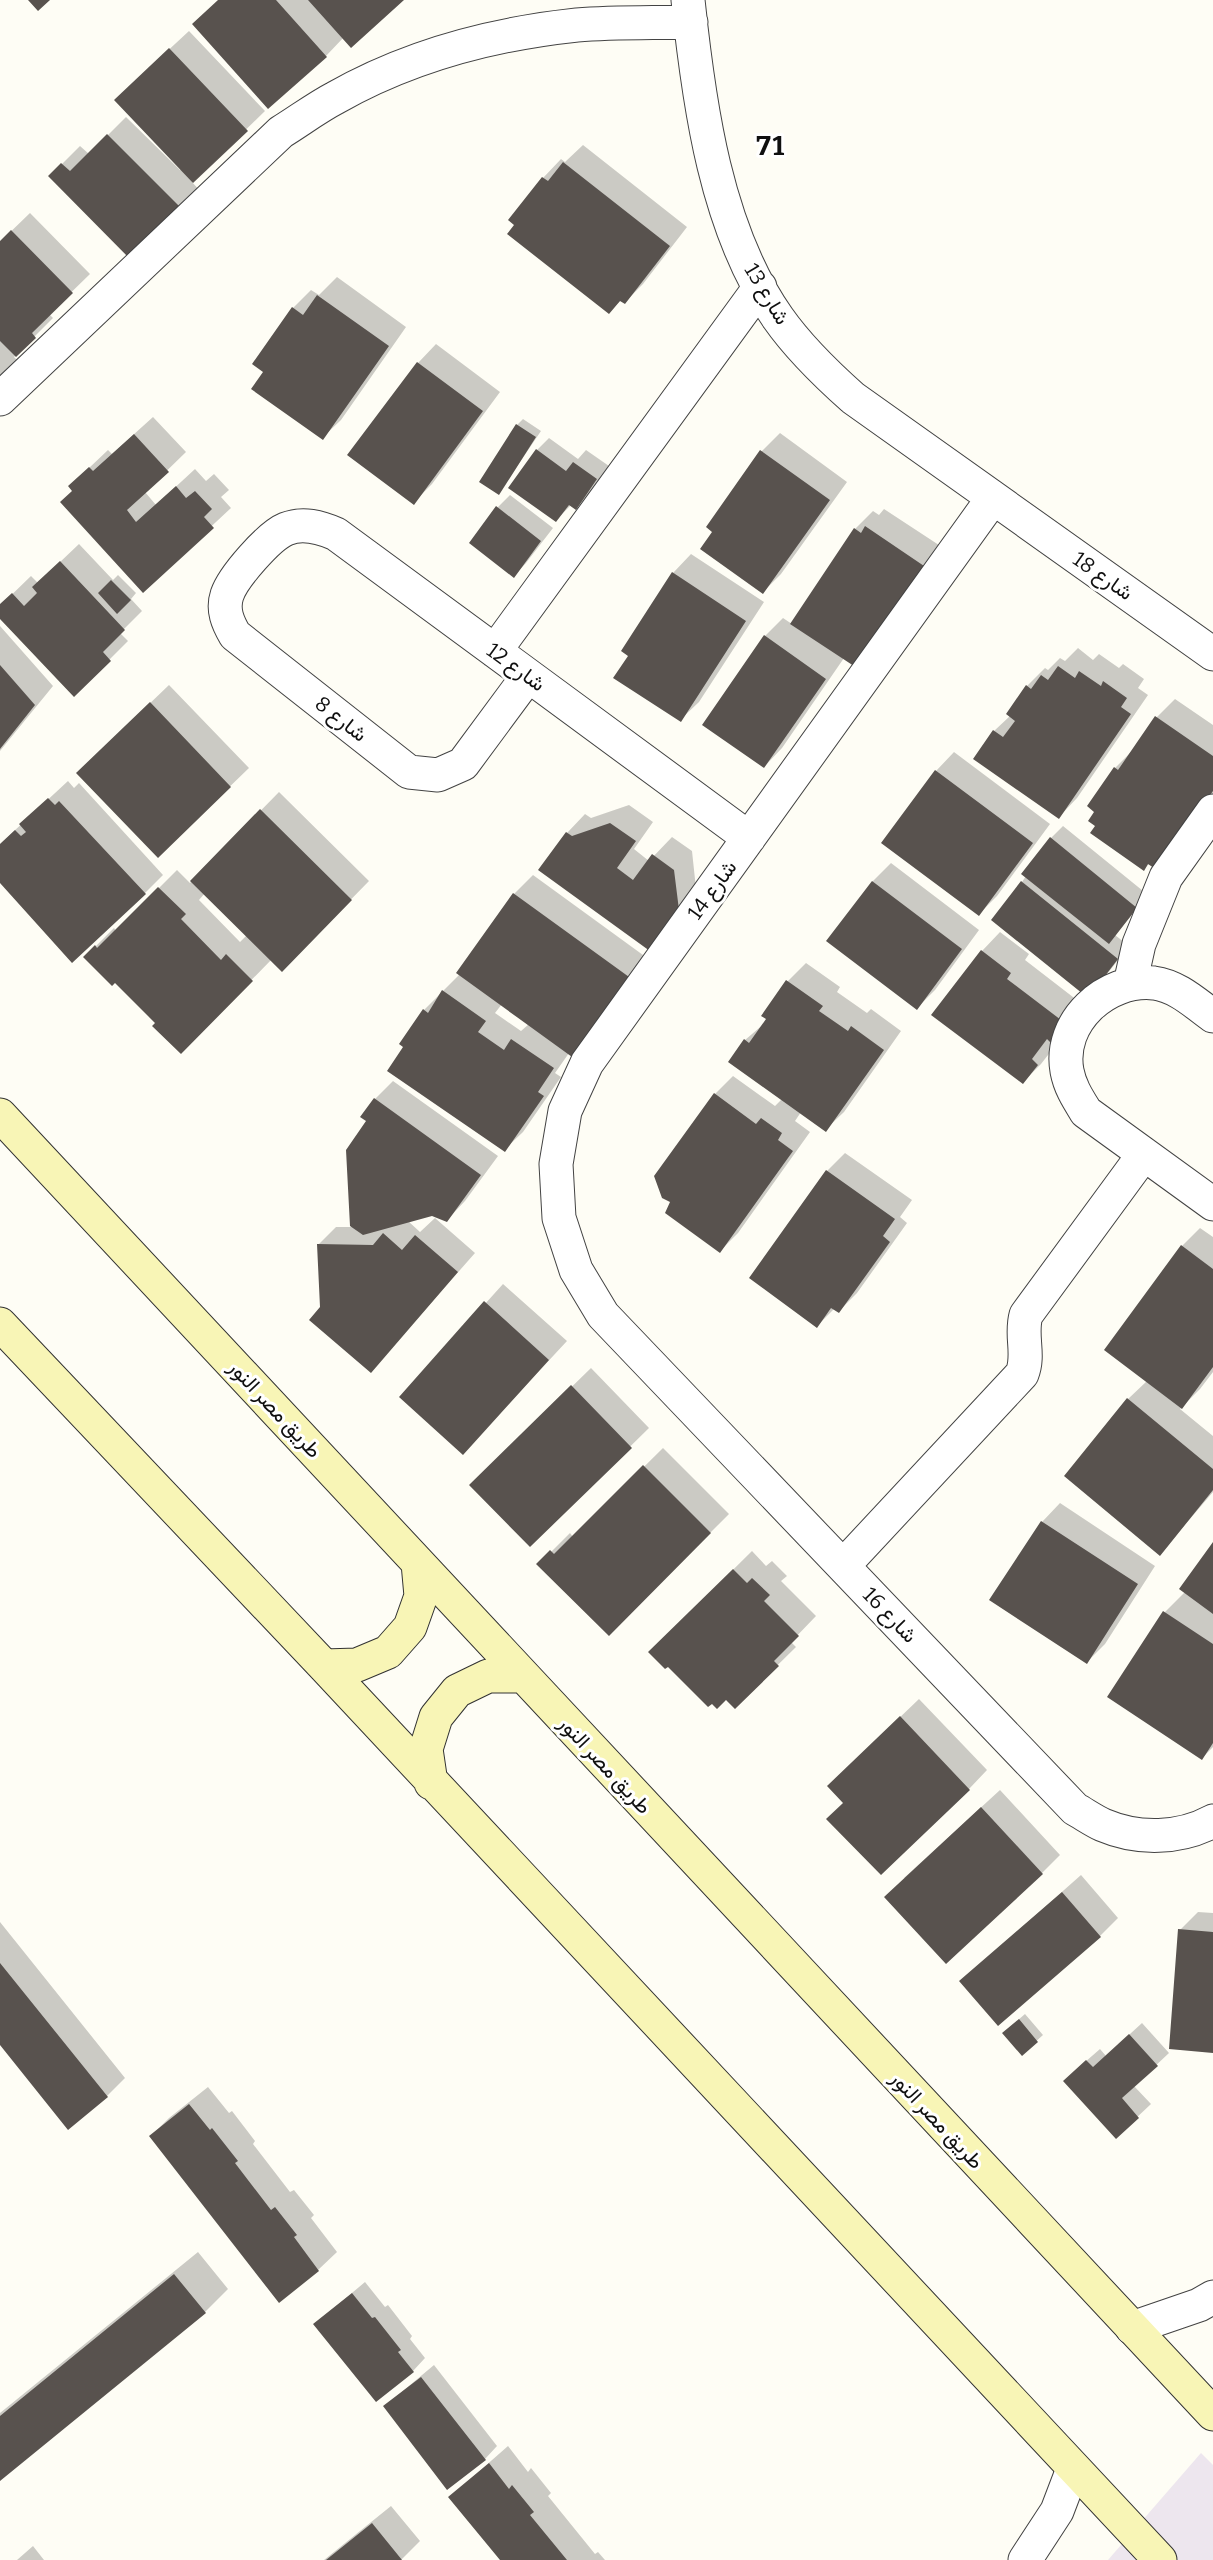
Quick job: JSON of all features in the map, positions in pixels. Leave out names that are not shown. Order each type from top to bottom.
[{"type":"street","name":"شارع 13","points":[[689,6],[705,117],[727,210],[741,251],[778,318],[825,374],[853,398],[993,498]]},
{"type":"street","points":[[0,399],[281,132],[335,98],[392,70],[443,51],[515,33],[579,25],[689,6]]},
{"type":"street","points":[[495,651],[760,287]]},
{"type":"street","name":"شارع 18","points":[[993,498],[1213,654]]},
{"type":"street","name":"شارع 14","points":[[603,1315],[576,1270],[559,1218],[556,1164],[565,1111],[587,1063],[993,498]]},
{"type":"street","name":"شارع 12","points":[[273,536],[288,528],[304,525],[320,527],[336,534],[749,838]]},
{"type":"street","name":"شارع 8","points":[[273,536],[233,584],[227,596],[225,610],[228,623],[235,635],[409,772],[438,776],[463,764],[528,676]]},
{"type":"street","points":[[1131,984],[1139,944],[1166,877],[1213,811]]},
{"type":"street","points":[[1213,1016],[1177,990],[1154,983],[1131,984],[1108,991],[1089,1005],[1076,1024],[1067,1047],[1066,1070],[1073,1093],[1086,1112],[1213,1202]]},
{"type":"street","name":"طريق مصر النور","points":[[0,1115],[521,1676],[1213,2414]]},
{"type":"street","points":[[843,1566],[1022,1374],[1026,1361],[1023,1331],[1026,1315],[1144,1154]]},
{"type":"street","name":"شارع 16","points":[[603,1315],[1075,1809],[1104,1826],[1136,1834],[1169,1835],[1201,1827],[1213,1821]]},
{"type":"street","points":[[0,1324],[324,1666],[1160,2560]]},
{"type":"street","points":[[324,1666],[357,1665],[388,1652],[410,1627],[421,1596],[418,1563]]},
{"type":"street","points":[[431,1783],[426,1749],[436,1717],[457,1691],[488,1676],[521,1676]]},
{"type":"street","points":[[1132,2328],[1199,2305],[1213,2297]]},
{"type":"street","points":[[1025,2560],[1057,2511],[1073,2469]]},
{"type":"shaded area","points":[[1201,2453],[1213,2465],[1213,2560],[1108,2560]]},
{"type":"building","points":[[28,0],[50,0],[38,11]]},
{"type":"building","points":[[218,0],[276,0],[327,57],[268,109],[192,24]]},
{"type":"building","points":[[308,0],[404,0],[351,48]]},
{"type":"building","points":[[169,48],[248,131],[193,183],[114,100]]},
{"type":"building","points":[[107,134],[184,211],[133,262],[48,176],[61,163],[70,171]]},
{"type":"building","points":[[563,162],[670,246],[625,304],[620,301],[609,314],[507,234],[514,225],[508,220],[542,177],[548,181]]},
{"type":"building","points":[[11,230],[73,293],[32,333],[36,338],[16,357],[0,341],[0,241]]},
{"type":"building","points":[[317,295],[389,346],[323,440],[251,389],[263,372],[252,364],[292,307],[303,315]]},
{"type":"building","points":[[417,362],[483,411],[414,505],[347,455]]},
{"type":"building","points":[[516,424],[536,437],[499,495],[479,482]]},
{"type":"building","points":[[134,434],[169,472],[127,510],[136,522],[176,486],[186,498],[195,491],[212,509],[204,517],[214,528],[143,593],[60,502],[72,491],[68,486],[89,467],[93,471]]},
{"type":"building","points":[[536,449],[566,471],[573,462],[597,479],[576,510],[569,505],[556,522],[508,488]]},
{"type":"building","points":[[760,450],[830,500],[763,594],[700,549],[712,532],[706,527]]},
{"type":"building","points":[[496,506],[541,541],[514,578],[469,543]]},
{"type":"building","points":[[865,526],[927,568],[860,670],[790,624],[854,528],[861,533]]},
{"type":"building","points":[[60,561],[125,630],[103,652],[111,661],[74,697],[0,619],[0,604],[12,593],[24,606],[37,593],[32,587]]},
{"type":"building","points":[[672,572],[746,621],[681,722],[613,678],[628,656],[621,651]]},
{"type":"building","points":[[111,580],[131,600],[117,614],[98,593]]},
{"type":"building","points":[[764,635],[826,679],[764,768],[702,725]]},
{"type":"building","points":[[0,665],[35,705],[0,749]]},
{"type":"building","points":[[1058,666],[1075,678],[1079,671],[1101,686],[1103,681],[1127,698],[1121,707],[1131,714],[1059,819],[973,759],[993,730],[1003,737],[1015,721],[1006,714],[1026,685],[1031,689],[1041,675],[1048,680]]},
{"type":"building","points":[[150,702],[231,787],[158,858],[76,773]]},
{"type":"building","points":[[1155,716],[1213,756],[1213,791],[1157,870],[1148,864],[1144,871],[1090,833],[1095,826],[1088,821],[1094,812],[1087,806],[1114,767],[1118,770]]},
{"type":"building","points":[[935,770],[1033,843],[979,916],[881,843]]},
{"type":"building","points":[[48,798],[55,805],[59,801],[146,894],[72,963],[0,883],[0,844],[15,830],[21,836],[26,832],[19,824]]},
{"type":"building","points":[[260,809],[352,900],[282,972],[190,881]]},
{"type":"building","points":[[610,823],[636,841],[617,868],[633,880],[652,854],[674,870],[680,918],[654,954],[538,870],[566,832],[572,836]]},
{"type":"building","points":[[1050,837],[1137,908],[1109,944],[1021,874]]},
{"type":"building","points":[[872,881],[962,949],[917,1010],[826,941]]},
{"type":"building","points":[[1021,881],[1118,959],[1088,998],[991,920]]},
{"type":"building","points":[[158,887],[186,914],[181,919],[221,960],[226,954],[253,981],[181,1054],[152,1026],[155,1023],[115,983],[112,986],[83,957],[95,945],[97,948]]},
{"type":"building","points":[[513,893],[636,982],[579,1062],[456,973]]},
{"type":"building","points":[[981,950],[1011,973],[1007,979],[1065,1023],[1051,1043],[1047,1039],[1032,1059],[1038,1065],[1023,1084],[931,1015]]},
{"type":"building","points":[[786,980],[823,1006],[819,1011],[848,1031],[851,1026],[884,1050],[826,1132],[728,1062],[744,1039],[749,1043],[766,1019],[761,1016]]},
{"type":"building","points":[[442,990],[486,1021],[478,1032],[504,1050],[511,1039],[554,1068],[538,1092],[544,1096],[505,1152],[387,1071],[403,1047],[399,1044],[423,1009],[428,1013]]},
{"type":"building","points":[[714,1093],[756,1124],[761,1118],[782,1133],[778,1140],[793,1151],[720,1253],[665,1213],[670,1202],[662,1198],[654,1176]]},
{"type":"building","points":[[374,1098],[481,1175],[447,1222],[432,1216],[363,1235],[350,1226],[346,1150],[366,1121],[360,1117]]},
{"type":"building","points":[[826,1170],[895,1219],[883,1236],[890,1242],[839,1313],[831,1308],[817,1328],[749,1278]]},
{"type":"building","points":[[383,1233],[402,1250],[415,1235],[458,1272],[371,1373],[309,1320],[320,1307],[317,1244],[373,1245]]},
{"type":"building","points":[[1181,1245],[1213,1269],[1213,1367],[1182,1409],[1104,1350]]},
{"type":"building","points":[[484,1301],[549,1360],[463,1455],[399,1397]]},
{"type":"building","points":[[571,1385],[632,1448],[530,1547],[469,1485]]},
{"type":"building","points":[[1127,1398],[1213,1469],[1213,1490],[1160,1556],[1064,1476]]},
{"type":"building","points":[[643,1465],[711,1533],[609,1636],[536,1564],[550,1550],[554,1554]]},
{"type":"building","points":[[1041,1521],[1138,1584],[1087,1664],[989,1600]]},
{"type":"building","points":[[1213,1542],[1213,1614],[1179,1589]]},
{"type":"building","points":[[733,1569],[747,1583],[752,1578],[770,1595],[764,1601],[799,1636],[774,1661],[779,1666],[735,1709],[726,1700],[717,1709],[712,1704],[708,1707],[668,1667],[665,1669],[648,1652]]},
{"type":"building","points":[[1163,1611],[1213,1644],[1213,1743],[1202,1760],[1107,1697]]},
{"type":"building","points":[[900,1716],[970,1790],[881,1875],[826,1819],[843,1803],[827,1786]]},
{"type":"building","points":[[981,1807],[1043,1874],[946,1964],[884,1897]]},
{"type":"building","points":[[1062,1892],[1101,1937],[998,2026],[959,1981]]},
{"type":"building","points":[[1178,1929],[1213,1932],[1213,2053],[1169,2049]]},
{"type":"building","points":[[0,1963],[108,2097],[68,2130],[0,2045]]},
{"type":"building","points":[[1019,2019],[1038,2042],[1022,2056],[1002,2033]]},
{"type":"building","points":[[1129,2034],[1158,2066],[1122,2098],[1139,2118],[1116,2139],[1063,2081],[1086,2060],[1093,2067]]},
{"type":"building","points":[[189,2104],[238,2161],[235,2163],[271,2210],[275,2207],[297,2235],[294,2237],[319,2271],[279,2303],[149,2136]]},
{"type":"building","points":[[174,2274],[206,2313],[0,2481],[0,2416]]},
{"type":"building","points":[[352,2293],[401,2350],[398,2352],[414,2372],[376,2402],[313,2324]]},
{"type":"building","points":[[421,2377],[486,2460],[447,2490],[383,2406]]},
{"type":"building","points":[[489,2463],[509,2489],[512,2485],[534,2512],[530,2515],[567,2560],[500,2560],[448,2497]]},
{"type":"building","points":[[372,2523],[402,2560],[326,2560]]},
{"type":"district","name":"71","points":[[771,146]]}]
